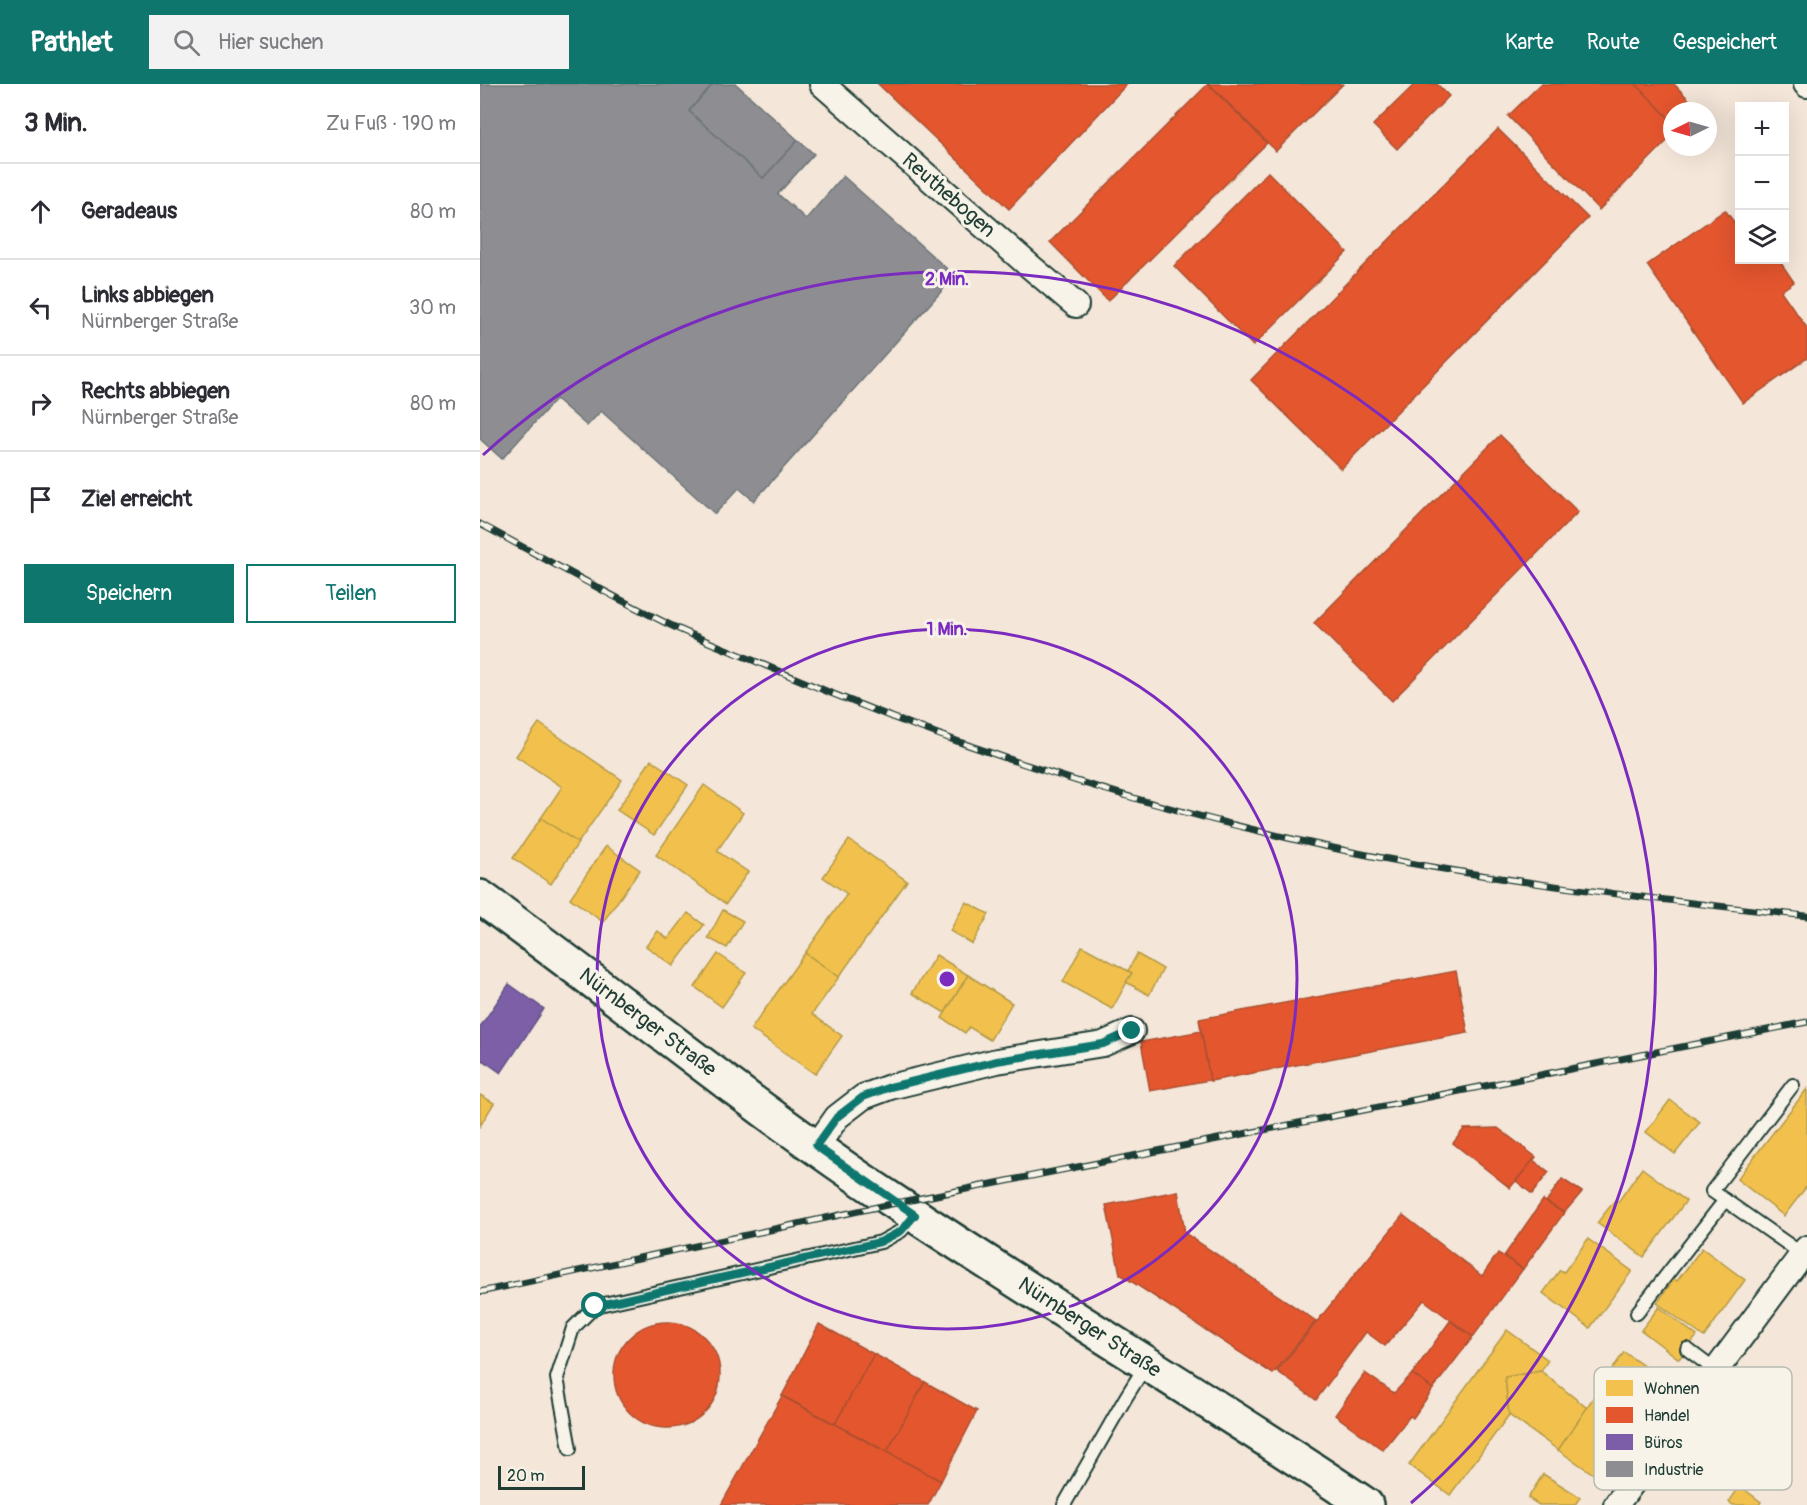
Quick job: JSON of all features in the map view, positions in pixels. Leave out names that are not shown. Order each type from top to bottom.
[{"type":"main road","name":"Nürnberger Straße","points":[[480,897],[696,1060],[915,1215],[1366,1505]]},
{"type":"street","name":"Reuthebogen","points":[[822,84],[1076,305]]},
{"type":"street","points":[[816,1146],[837,1117],[872,1093],[997,1061],[1103,1044],[1132,1031]]},
{"type":"street","points":[[1719,1367],[1805,1251]]},
{"type":"street","points":[[1616,1505],[1627,1490]]},
{"type":"lane","points":[[1793,1085],[1712,1191],[1805,1251]]},
{"type":"lane","points":[[1637,1313],[1725,1200]]},
{"type":"lane","points":[[570,1449],[557,1378],[573,1328],[595,1306],[880,1242],[901,1231],[915,1215]]},
{"type":"lane","points":[[1687,1348],[1711,1367]]},
{"type":"lane","points":[[1064,1505],[1147,1364]]},
{"type":"building: Wohnen","points":[[539,723],[622,780],[578,843],[541,818],[562,787],[516,756]]},
{"type":"building: Wohnen","points":[[651,760],[688,785],[654,835],[617,810]]},
{"type":"building: Wohnen","points":[[704,785],[743,813],[717,851],[748,872],[726,904],[656,855]]},
{"type":"building: Wohnen","points":[[541,818],[578,843],[551,884],[513,858]]},
{"type":"building: Wohnen","points":[[849,840],[907,881],[839,977],[805,953],[847,894],[823,877]]},
{"type":"building: Wohnen","points":[[606,846],[640,870],[603,922],[570,898]]},
{"type":"building: Wohnen","points":[[966,902],[989,914],[972,944],[950,931]]},
{"type":"building: Wohnen","points":[[723,910],[743,921],[727,948],[708,938]]},
{"type":"building: Wohnen","points":[[688,913],[704,925],[673,966],[646,946],[658,931],[668,939]]},
{"type":"building: Wohnen","points":[[1082,946],[1132,973],[1112,1009],[1063,982]]},
{"type":"building: Wohnen","points":[[805,953],[839,977],[812,1014],[842,1036],[815,1074],[751,1029]]},
{"type":"building: Wohnen","points":[[718,954],[746,973],[722,1007],[695,987]]},
{"type":"building: Wohnen","points":[[1137,954],[1163,969],[1149,995],[1126,982],[1132,973],[1128,971]]},
{"type":"building: Wohnen","points":[[936,955],[968,975],[945,1013],[912,993]]},
{"type":"building: Wohnen","points":[[968,975],[1012,1003],[990,1040],[969,1027],[965,1033],[942,1018]]},
{"type":"building: Wohnen","points":[[1807,1089],[1807,1186],[1784,1216],[1737,1179]]},
{"type":"building: Wohnen","points":[[480,1095],[494,1103],[480,1126]]},
{"type":"building: Wohnen","points":[[1670,1100],[1700,1122],[1675,1154],[1646,1132]]},
{"type":"building: Wohnen","points":[[1642,1168],[1686,1201],[1644,1257],[1597,1223],[1615,1200],[1618,1202]]},
{"type":"building: Wohnen","points":[[1588,1239],[1632,1271],[1590,1328],[1543,1293],[1560,1270],[1564,1272]]},
{"type":"building: Wohnen","points":[[1702,1248],[1745,1280],[1704,1337],[1657,1303],[1674,1279],[1677,1281]]},
{"type":"building: Wohnen","points":[[1659,1307],[1697,1336],[1679,1359],[1641,1330]]},
{"type":"building: Wohnen","points":[[1507,1330],[1548,1360],[1541,1371],[1505,1377],[1509,1415],[1450,1495],[1409,1465]]},
{"type":"building: Wohnen","points":[[1624,1352],[1645,1367],[1614,1367]]},
{"type":"building: Wohnen","points":[[1541,1371],[1587,1408],[1558,1450],[1509,1415],[1505,1377]]},
{"type":"building: Wohnen","points":[[1594,1397],[1594,1474],[1558,1450]]},
{"type":"building: Wohnen","points":[[1543,1474],[1580,1497],[1575,1505],[1539,1505],[1528,1498]]},
{"type":"building: Wohnen","points":[[1737,1490],[1745,1490],[1761,1502],[1759,1505],[1733,1505],[1729,1502]]},
{"type":"building: Handel","points":[[878,84],[1127,84],[1009,209]]},
{"type":"building: Handel","points":[[1208,84],[1267,143],[1108,301],[1050,242]]},
{"type":"building: Handel","points":[[1209,84],[1343,84],[1276,151]]},
{"type":"building: Handel","points":[[1415,84],[1437,84],[1449,96],[1397,149],[1373,125]]},
{"type":"building: Handel","points":[[1541,84],[1636,84],[1663,112],[1663,145],[1599,210],[1508,116]]},
{"type":"building: Handel","points":[[1636,84],[1674,84],[1691,102],[1663,102],[1663,112]]},
{"type":"building: Handel","points":[[1498,129],[1588,218],[1341,469],[1251,380]]},
{"type":"building: Handel","points":[[1268,172],[1347,252],[1253,346],[1174,266]]},
{"type":"building: Handel","points":[[1725,210],[1735,223],[1735,264],[1782,264],[1794,282],[1781,291],[1807,328],[1807,358],[1743,403],[1647,265]]},
{"type":"building: Handel","points":[[1500,435],[1578,512],[1392,701],[1314,623]]},
{"type":"building: Handel","points":[[1456,971],[1468,1033],[1210,1081],[1199,1019]]},
{"type":"building: Handel","points":[[1201,1031],[1210,1080],[1150,1091],[1141,1042]]},
{"type":"building: Handel","points":[[1498,1128],[1536,1157],[1510,1188],[1453,1143],[1464,1129]]},
{"type":"building: Handel","points":[[1533,1160],[1549,1172],[1532,1194],[1516,1181]]},
{"type":"building: Handel","points":[[1562,1179],[1582,1192],[1564,1213],[1546,1202]]},
{"type":"building: Handel","points":[[1178,1191],[1185,1233],[1316,1321],[1273,1374],[1120,1274],[1106,1205]]},
{"type":"building: Handel","points":[[1543,1200],[1564,1213],[1523,1269],[1504,1256]]},
{"type":"building: Handel","points":[[1403,1215],[1482,1276],[1498,1253],[1523,1269],[1473,1337],[1424,1300],[1385,1346],[1366,1332],[1316,1400],[1277,1371]]},
{"type":"building: Handel","points":[[1450,1321],[1473,1337],[1433,1389],[1412,1374]]},
{"type":"building: Handel","points":[[667,1322],[687,1326],[705,1337],[716,1355],[720,1375],[716,1395],[705,1413],[687,1424],[667,1428],[647,1424],[629,1413],[618,1395],[614,1375],[618,1355],[629,1337],[647,1326]]},
{"type":"building: Handel","points":[[819,1324],[874,1354],[835,1424],[782,1396]]},
{"type":"building: Handel","points":[[874,1354],[925,1382],[887,1452],[835,1424]]},
{"type":"building: Handel","points":[[1365,1373],[1394,1393],[1412,1374],[1433,1389],[1413,1418],[1410,1416],[1383,1450],[1335,1415]]},
{"type":"building: Handel","points":[[925,1382],[977,1411],[941,1481],[887,1452]]},
{"type":"building: Handel","points":[[782,1396],[941,1481],[928,1505],[721,1505]]},
{"type":"building: Büros","points":[[509,984],[544,1009],[501,1073],[480,1058],[480,1027]]},
{"type":"building: Industrie","points":[[480,84],[713,84],[689,111],[763,178],[798,140],[814,154],[778,194],[806,219],[843,176],[955,276],[754,501],[739,488],[715,514],[601,411],[587,426],[556,399],[502,459],[480,439]]},
{"type":"building: Industrie","points":[[713,84],[736,84],[798,140],[763,178],[689,111]]},
{"type":"railway","points":[[480,524],[666,623],[833,694],[964,744],[1165,807],[1301,841],[1427,866],[1553,886],[1807,916]]},
{"type":"railway","points":[[480,1292],[896,1203],[1807,1022]]},
{"type":"route","points":[[595,1306],[880,1242],[901,1231],[915,1215],[816,1146],[837,1117],[863,1097],[890,1087],[997,1061],[1103,1044],[1132,1031]]}]
